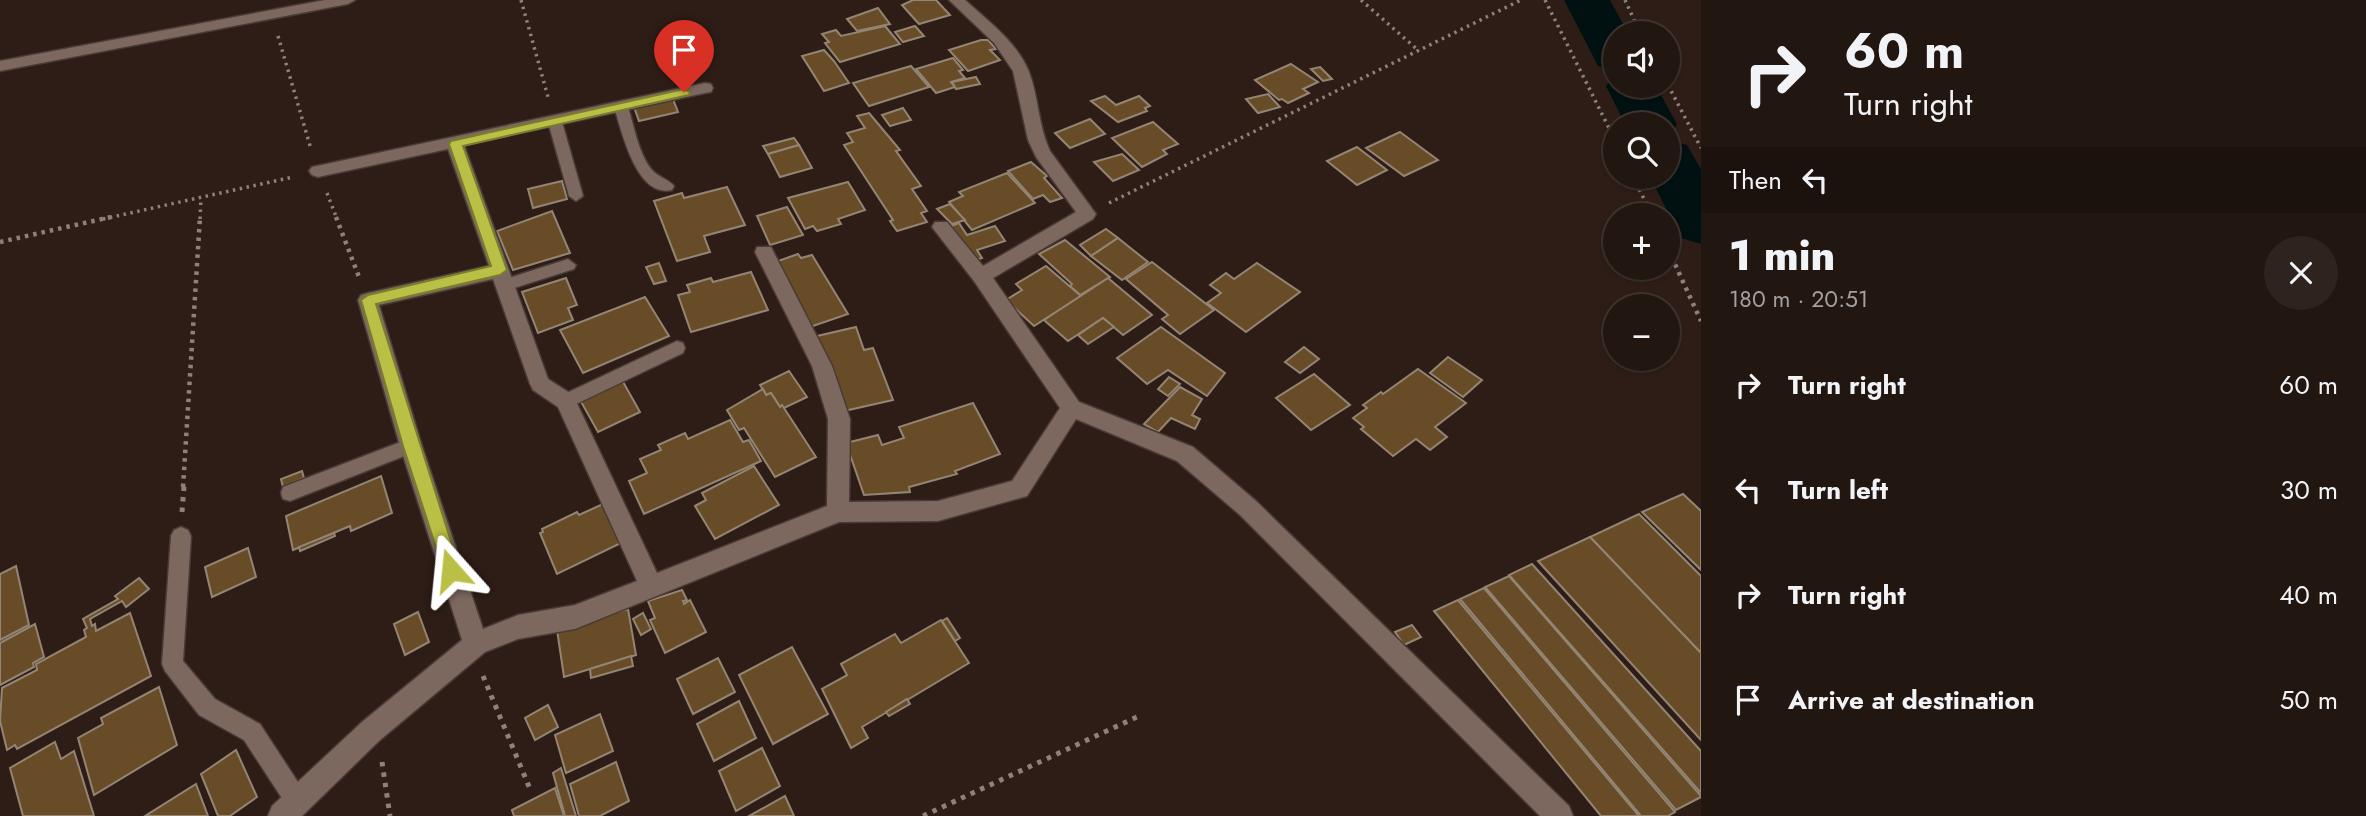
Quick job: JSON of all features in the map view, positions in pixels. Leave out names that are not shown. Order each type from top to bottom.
[{"type":"street","points":[[0,66],[348,0]]},
{"type":"street","points":[[956,0],[1000,40],[1021,71],[1039,147],[1087,214],[981,276]]},
{"type":"street","points":[[318,172],[705,88]]},
{"type":"street","points":[[455,144],[540,384],[566,401],[651,585]]},
{"type":"street","points":[[941,227],[981,276],[1072,408],[1185,454],[1248,508],[1559,816]]},
{"type":"street","points":[[764,252],[822,366],[839,419],[838,512]]},
{"type":"street","points":[[475,644],[411,446],[368,300],[503,278]]},
{"type":"street","points":[[289,808],[371,730],[475,644],[518,627],[575,617],[838,512],[937,511],[1019,489],[1072,408]]},
{"type":"lane","points":[[621,107],[640,163],[648,175],[667,186]]},
{"type":"lane","points":[[555,122],[576,196]]},
{"type":"lane","points":[[503,278],[568,265]]},
{"type":"lane","points":[[566,401],[677,348]]},
{"type":"lane","points":[[290,493],[411,446]]},
{"type":"lane","points":[[181,536],[172,664],[207,707],[252,732],[289,808]]},
{"type":"path","points":[[521,0],[555,122]]},
{"type":"path","points":[[1361,0],[1419,51]]},
{"type":"path","points":[[1087,214],[1521,0]]},
{"type":"path","points":[[1545,0],[1603,117]]},
{"type":"path","points":[[1625,0],[1635,21]]},
{"type":"path","points":[[1675,98],[1701,148]]},
{"type":"path","points":[[0,242],[318,172]]},
{"type":"path","points":[[181,536],[201,198]]},
{"type":"path","points":[[1680,275],[1701,321]]},
{"type":"path","points":[[475,644],[480,668],[530,789]]},
{"type":"path","points":[[923,816],[1139,716]]},
{"type":"path","points":[[371,730],[385,771],[390,816]]},
{"type":"building","points":[[913,0],[936,0],[950,15],[919,24],[902,5]]},
{"type":"building","points":[[878,8],[890,24],[857,31],[847,19]]},
{"type":"building","points":[[885,26],[900,44],[840,62],[825,43],[829,42],[822,34],[836,30],[841,36]]},
{"type":"building","points":[[915,26],[924,36],[903,42],[895,32]]},
{"type":"building","points":[[988,40],[996,49],[990,50],[1000,60],[968,71],[949,50]]},
{"type":"building","points":[[824,50],[849,83],[824,91],[802,56]]},
{"type":"building","points":[[953,58],[963,70],[959,71],[965,78],[951,82],[955,87],[936,93],[916,69]]},
{"type":"building","points":[[1291,64],[1318,82],[1303,89],[1309,93],[1288,103],[1279,100],[1255,80]]},
{"type":"building","points":[[911,66],[929,87],[869,106],[853,83]]},
{"type":"building","points":[[1320,67],[1332,79],[1323,81],[1311,69]]},
{"type":"building","points":[[976,77],[980,84],[956,89],[952,82]]},
{"type":"building","points":[[1268,94],[1280,107],[1258,113],[1246,99]]},
{"type":"building","points":[[1105,96],[1116,105],[1139,96],[1150,106],[1145,108],[1147,111],[1118,122],[1091,101]]},
{"type":"building","points":[[673,99],[678,112],[639,121],[634,107]]},
{"type":"building","points":[[903,108],[911,120],[890,126],[882,115]]},
{"type":"building","points":[[869,113],[900,150],[896,151],[921,186],[912,189],[927,211],[921,213],[927,222],[897,231],[890,221],[893,220],[844,145],[853,142],[847,133],[865,128],[857,116]]},
{"type":"building","points":[[1090,119],[1105,134],[1070,148],[1055,133]]},
{"type":"building","points":[[1153,122],[1178,144],[1163,150],[1167,154],[1142,167],[1112,138]]},
{"type":"building","points":[[1400,132],[1438,160],[1404,176],[1366,148]]},
{"type":"building","points":[[794,138],[799,145],[768,154],[763,146]]},
{"type":"building","points":[[799,145],[812,168],[780,177],[768,154]]},
{"type":"building","points":[[1357,147],[1387,170],[1357,185],[1327,161]]},
{"type":"building","points":[[1122,154],[1139,170],[1113,181],[1094,162]]},
{"type":"building","points":[[1031,162],[1047,176],[1044,178],[1062,198],[1050,202],[1043,195],[1033,199],[1008,171]]},
{"type":"building","points":[[1007,173],[1035,203],[972,230],[949,202],[963,196],[959,192]]},
{"type":"building","points":[[562,181],[567,199],[533,208],[528,189]]},
{"type":"building","points":[[848,182],[865,210],[838,219],[841,224],[817,231],[813,226],[805,229],[788,198]]},
{"type":"building","points":[[727,187],[745,225],[704,236],[710,252],[677,261],[654,201],[682,193],[684,198]]},
{"type":"building","points":[[950,204],[965,220],[952,224],[937,209]]},
{"type":"building","points":[[787,207],[803,235],[770,245],[757,216]]},
{"type":"building","points":[[552,211],[570,253],[513,270],[497,231]]},
{"type":"building","points":[[959,223],[967,235],[995,226],[1005,241],[977,250],[982,258],[973,261],[951,226]]},
{"type":"building","points":[[1106,229],[1118,238],[1091,256],[1080,245]]},
{"type":"building","points":[[1118,238],[1148,262],[1122,280],[1091,256]]},
{"type":"building","points":[[1065,240],[1110,277],[1080,295],[1070,286],[1072,284],[1039,254]]},
{"type":"building","points":[[798,254],[801,258],[812,255],[848,314],[810,327],[778,261]]},
{"type":"building","points":[[1152,262],[1214,310],[1180,334],[1162,319],[1168,315],[1126,279]]},
{"type":"building","points":[[659,263],[666,281],[654,284],[646,267]]},
{"type":"building","points":[[1257,263],[1300,292],[1246,332],[1207,303],[1221,293],[1210,285],[1226,273],[1234,279]]},
{"type":"building","points":[[1046,266],[1081,296],[1034,326],[1006,300],[1022,290],[1016,284]]},
{"type":"building","points":[[751,272],[768,310],[691,332],[678,295],[690,292],[687,285],[711,278],[713,282]]},
{"type":"building","points":[[566,278],[577,305],[568,308],[573,320],[538,333],[522,292]]},
{"type":"building","points":[[1108,278],[1152,315],[1123,335],[1103,318],[1068,341],[1044,320]]},
{"type":"building","points":[[645,297],[669,336],[583,373],[560,330]]},
{"type":"building","points":[[1103,318],[1114,327],[1088,344],[1078,335]]},
{"type":"building","points":[[856,327],[864,350],[873,348],[893,400],[844,411],[817,336]]},
{"type":"building","points":[[1161,327],[1225,373],[1207,396],[1168,370],[1147,384],[1117,358]]},
{"type":"building","points":[[1304,347],[1319,359],[1300,373],[1285,362]]},
{"type":"building","points":[[1448,357],[1482,380],[1463,397],[1430,373]]},
{"type":"building","points":[[1418,369],[1466,403],[1435,427],[1447,437],[1430,450],[1416,439],[1393,456],[1361,429],[1364,427],[1353,418],[1367,408],[1363,405]]},
{"type":"building","points":[[789,371],[807,397],[784,408],[780,407],[771,393],[766,395],[760,385]]},
{"type":"building","points":[[1314,374],[1350,405],[1311,430],[1276,398]]},
{"type":"building","points":[[1169,377],[1180,384],[1168,396],[1158,389]]},
{"type":"building","points":[[622,380],[640,412],[598,432],[580,400]]},
{"type":"building","points":[[1180,387],[1202,399],[1192,415],[1200,419],[1195,429],[1171,418],[1158,432],[1144,424]]},
{"type":"building","points":[[763,389],[766,395],[771,393],[780,407],[782,405],[816,457],[775,477],[744,428],[739,430],[727,410]]},
{"type":"building","points":[[973,403],[1000,454],[955,471],[957,474],[909,487],[910,492],[864,495],[846,443],[878,435],[882,445],[904,438],[899,427]]},
{"type":"building","points":[[730,420],[743,442],[749,440],[761,461],[644,514],[629,481],[647,473],[640,459],[661,450],[658,445],[685,433],[688,439]]},
{"type":"building","points":[[754,466],[779,505],[715,539],[695,506],[706,500],[702,493]]},
{"type":"building","points":[[302,471],[304,478],[283,487],[281,479]]},
{"type":"building","points":[[381,476],[392,513],[351,531],[350,526],[293,550],[286,516]]},
{"type":"building","points":[[1683,494],[1701,511],[1701,570],[1642,512]]},
{"type":"building","points":[[605,503],[623,542],[557,574],[540,533],[543,532],[542,529],[577,512],[579,515]]},
{"type":"building","points":[[1639,514],[1701,576],[1701,653],[1590,537]]},
{"type":"building","points":[[334,533],[335,536],[300,551],[299,547]]},
{"type":"building","points":[[1590,537],[1701,653],[1701,740],[1538,561]]},
{"type":"building","points":[[248,548],[256,577],[212,597],[205,567]]},
{"type":"building","points":[[1532,564],[1701,751],[1701,793],[1509,575]]},
{"type":"building","points":[[16,566],[29,625],[0,640],[0,574]]},
{"type":"building","points":[[1509,576],[1701,797],[1676,810],[1485,587]]},
{"type":"building","points":[[139,578],[149,589],[126,607],[122,601],[90,619],[92,626],[95,624],[96,631],[130,613],[151,676],[17,749],[15,745],[7,750],[0,721],[2,688],[37,670],[36,664],[86,637],[84,630],[87,628],[83,619],[118,599],[115,596]]},
{"type":"building","points":[[1484,588],[1675,812],[1668,816],[1641,816],[1460,599]]},
{"type":"building","points":[[682,590],[687,600],[683,601],[684,604],[690,600],[706,632],[665,653],[650,620],[655,618],[648,601]]},
{"type":"building","points":[[1458,600],[1639,816],[1601,816],[1434,611]]},
{"type":"building","points":[[628,609],[636,655],[564,677],[557,630]]},
{"type":"building","points":[[418,612],[429,642],[405,655],[394,624]]},
{"type":"building","points":[[643,613],[651,629],[641,635],[633,619]]},
{"type":"building","points":[[947,618],[960,638],[955,641],[942,621]]},
{"type":"building","points":[[941,620],[969,663],[862,727],[868,738],[851,748],[822,689],[847,675],[841,664],[895,634],[901,643]]},
{"type":"building","points":[[35,624],[44,657],[33,663],[34,667],[0,685],[0,643]]},
{"type":"building","points":[[1412,625],[1421,637],[1404,645],[1395,632]]},
{"type":"building","points":[[792,647],[828,714],[773,744],[739,675]]},
{"type":"building","points":[[631,656],[633,666],[591,678],[590,669]]},
{"type":"building","points":[[718,658],[735,692],[693,714],[677,679]]},
{"type":"building","points":[[159,687],[177,745],[94,795],[78,738],[103,724],[101,718]]},
{"type":"building","points":[[907,699],[910,704],[889,716],[886,712]]},
{"type":"building","points":[[739,701],[756,738],[714,761],[697,724]]},
{"type":"building","points":[[548,705],[558,727],[535,740],[525,718]]},
{"type":"building","points":[[600,714],[613,751],[566,773],[555,735]]},
{"type":"building","points":[[55,742],[61,759],[74,751],[94,816],[23,816],[10,768]]},
{"type":"building","points":[[762,748],[780,786],[736,811],[719,771]]},
{"type":"building","points":[[236,750],[257,797],[230,816],[218,816],[201,774]]},
{"type":"building","points":[[616,762],[629,801],[600,816],[579,816],[570,784]]},
{"type":"building","points":[[561,768],[576,816],[565,816],[553,773]]},
{"type":"building","points":[[196,784],[208,816],[145,816]]},
{"type":"building","points":[[555,788],[564,816],[514,816],[512,810]]},
{"type":"building","points":[[785,796],[794,816],[749,816]]},
{"type":"waterway","points":[[1587,0],[1603,31]]},
{"type":"waterway","points":[[1637,98],[1645,112]]},
{"type":"waterway","points":[[1680,182],[1701,223]]},
{"type":"route","points":[[451,570],[368,300],[500,270],[455,144],[684,92]]}]
